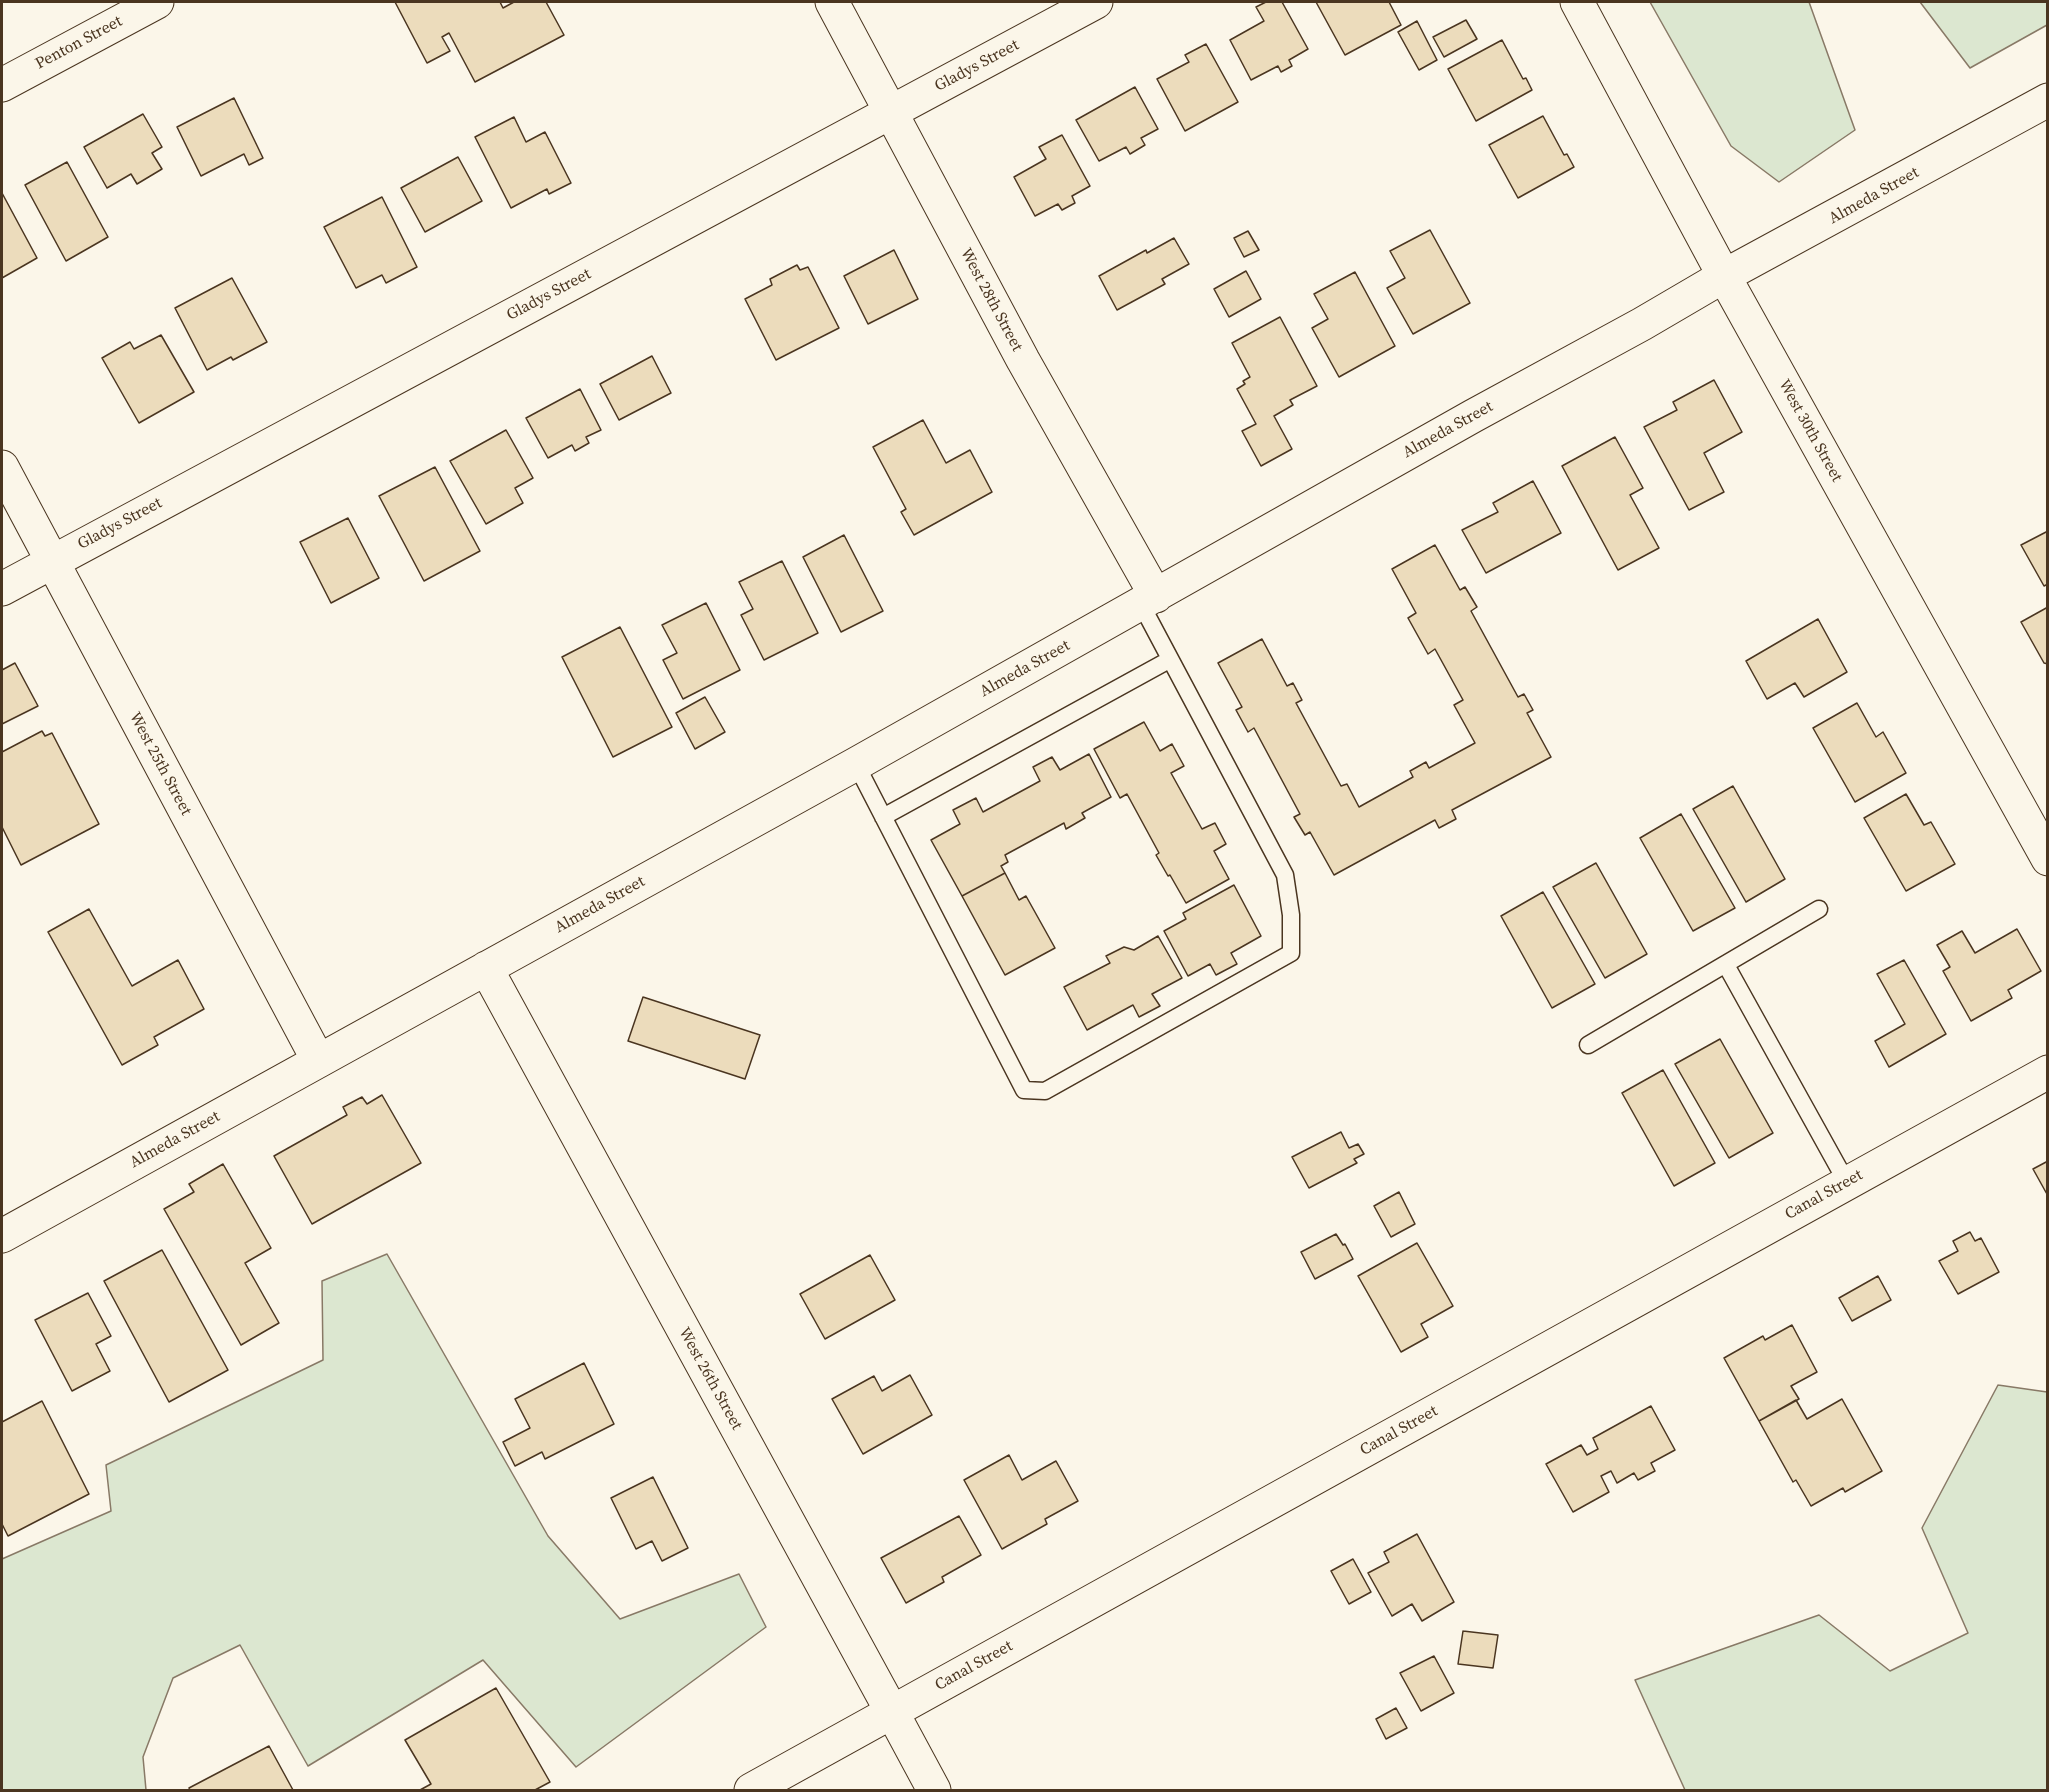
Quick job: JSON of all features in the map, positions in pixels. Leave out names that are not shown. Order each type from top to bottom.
[{"type":"street","name":"Penton Street","points":[[2,85],[157,2]]},
{"type":"street","name":"West 28th Street","points":[[832,2],[1148,600]]},
{"type":"street","name":"Gladys Street","points":[[2,589],[1096,2]]},
{"type":"street","name":"West 30th Street","points":[[1577,2],[1724,276],[2048,859]]},
{"type":"street","name":"Almeda Street","points":[[2,1236],[856,764],[1724,276],[2048,100]]},
{"type":"street","name":"West 25th Street","points":[[2,467],[318,1060]]},
{"type":"street","name":"West 26th Street","points":[[486,968],[934,1791]]},
{"type":"street","name":"Canal Street","points":[[750,1791],[2048,1072]]},
{"type":"lane","points":[[856,764],[1024,1090],[1045,1091],[1291,953],[1291,915],[1285,875],[1169,660],[1148,600]]},
{"type":"lane","points":[[883,816],[1169,660]]},
{"type":"lane","points":[[1588,1045],[1819,909]]},
{"type":"lane","points":[[1726,964],[1847,1183]]},
{"type":"green space","points":[[1650,2],[1809,2],[1855,130],[1779,182],[1731,146]]},
{"type":"green space","points":[[1920,2],[2047,2],[2047,25],[1970,68]]},
{"type":"green space","points":[[387,1254],[548,1536],[620,1619],[739,1574],[766,1627],[576,1767],[483,1660],[308,1766],[240,1645],[173,1678],[143,1757],[146,1790],[2,1790],[2,1559],[111,1511],[106,1465],[323,1360],[322,1281]]},
{"type":"green space","points":[[1998,1385],[2047,1392],[2047,1790],[1685,1790],[1635,1680],[1819,1615],[1890,1671],[1968,1633],[1922,1528]]},
{"type":"building","points":[[395,2],[500,2],[503,8],[514,2],[546,2],[564,35],[475,82],[449,33],[442,37],[450,51],[427,63]]},
{"type":"building","points":[[1266,2],[1282,2],[1308,49],[1289,60],[1292,66],[1281,72],[1278,66],[1251,80],[1230,40],[1264,21],[1256,7]]},
{"type":"building","points":[[1316,2],[1389,2],[1401,25],[1345,55]]},
{"type":"building","points":[[1466,20],[1477,39],[1444,57],[1433,37]]},
{"type":"building","points":[[1417,21],[1437,60],[1419,70],[1398,32]]},
{"type":"building","points":[[1502,40],[1523,79],[1526,78],[1532,90],[1476,121],[1448,69]]},
{"type":"building","points":[[1206,44],[1238,102],[1185,131],[1157,79],[1189,62],[1185,55]]},
{"type":"building","points":[[1135,87],[1158,129],[1141,138],[1145,145],[1130,154],[1126,147],[1099,161],[1076,120]]},
{"type":"building","points":[[234,98],[263,158],[249,165],[244,154],[201,176],[177,127]]},
{"type":"building","points":[[143,114],[162,147],[152,153],[162,169],[137,184],[131,174],[107,188],[84,147]]},
{"type":"building","points":[[1543,116],[1564,155],[1567,154],[1574,167],[1518,198],[1489,145]]},
{"type":"building","points":[[514,117],[526,142],[545,132],[571,183],[549,194],[547,189],[511,208],[475,137]]},
{"type":"building","points":[[1062,135],[1090,186],[1072,196],[1075,203],[1062,210],[1058,204],[1035,216],[1014,177],[1046,159],[1039,147]]},
{"type":"building","points":[[458,157],[482,201],[425,232],[401,188]]},
{"type":"building","points":[[67,162],[108,237],[66,261],[25,185]]},
{"type":"building","points":[[2,193],[37,258],[2,278]]},
{"type":"building","points":[[382,197],[417,267],[386,283],[382,275],[356,288],[324,227]]},
{"type":"building","points":[[1430,230],[1470,303],[1413,334],[1387,288],[1405,278],[1390,251]]},
{"type":"building","points":[[1248,231],[1259,250],[1244,257],[1234,238]]},
{"type":"building","points":[[1174,238],[1189,264],[1162,279],[1165,284],[1117,310],[1099,276],[1146,250],[1147,253]]},
{"type":"building","points":[[894,250],[918,299],[868,324],[844,276]]},
{"type":"building","points":[[797,265],[800,270],[808,267],[839,328],[776,360],[745,299],[772,285],[770,279]]},
{"type":"building","points":[[1246,271],[1261,299],[1229,317],[1214,289]]},
{"type":"building","points":[[1355,272],[1395,346],[1339,377],[1312,328],[1328,319],[1314,294]]},
{"type":"building","points":[[232,278],[267,342],[233,360],[231,357],[207,370],[175,308]]},
{"type":"building","points":[[1280,317],[1317,386],[1290,400],[1293,405],[1274,416],[1292,449],[1261,466],[1242,431],[1256,424],[1237,389],[1245,384],[1243,381],[1250,377],[1232,343]]},
{"type":"building","points":[[161,335],[194,392],[139,423],[102,358],[130,342],[134,349]]},
{"type":"building","points":[[652,356],[671,393],[619,420],[600,384]]},
{"type":"building","points":[[1714,380],[1742,432],[1704,453],[1724,492],[1689,510],[1644,427],[1677,410],[1673,402]]},
{"type":"building","points":[[580,389],[601,430],[586,437],[589,443],[575,451],[572,445],[548,458],[526,418]]},
{"type":"building","points":[[923,420],[946,463],[970,450],[992,492],[914,535],[901,512],[906,509],[873,447]]},
{"type":"building","points":[[506,430],[533,478],[515,488],[523,503],[486,524],[450,461]]},
{"type":"building","points":[[1615,437],[1643,488],[1630,495],[1659,548],[1618,570],[1562,466]]},
{"type":"building","points":[[435,467],[480,551],[424,581],[379,496]]},
{"type":"building","points":[[1533,481],[1561,533],[1486,573],[1462,530],[1498,512],[1493,503]]},
{"type":"building","points":[[348,518],[379,578],[331,603],[300,542]]},
{"type":"building","points":[[2048,531],[2048,584],[2044,586],[2021,545]]},
{"type":"building","points":[[844,535],[883,611],[841,632],[803,557]]},
{"type":"building","points":[[1435,545],[1460,590],[1465,587],[1477,607],[1471,611],[1518,697],[1524,694],[1533,710],[1527,713],[1551,757],[1452,810],[1456,819],[1439,828],[1435,820],[1334,875],[1310,832],[1305,835],[1294,817],[1300,814],[1254,728],[1248,732],[1236,710],[1242,707],[1218,663],[1262,639],[1287,686],[1293,683],[1302,700],[1296,703],[1341,786],[1347,784],[1359,807],[1413,777],[1410,771],[1426,762],[1429,768],[1475,743],[1454,705],[1463,700],[1435,649],[1428,654],[1408,618],[1416,613],[1392,569]]},
{"type":"building","points":[[782,561],[818,633],[764,660],[741,615],[753,609],[739,582]]},
{"type":"building","points":[[706,603],[740,670],[683,699],[663,660],[677,653],[662,625]]},
{"type":"building","points":[[2048,607],[2048,664],[2044,663],[2021,622]]},
{"type":"building","points":[[1818,619],[1847,672],[1804,697],[1795,683],[1767,699],[1746,661]]},
{"type":"building","points":[[620,627],[672,727],[613,757],[562,657]]},
{"type":"building","points":[[15,663],[38,706],[2,724],[2,670]]},
{"type":"building","points":[[705,697],[725,732],[695,749],[676,713]]},
{"type":"building","points":[[1857,703],[1876,737],[1883,732],[1906,773],[1855,802],[1813,728]]},
{"type":"building","points":[[1144,722],[1160,751],[1172,744],[1184,766],[1171,773],[1202,829],[1215,823],[1226,844],[1214,851],[1229,879],[1186,903],[1156,855],[1159,853],[1127,794],[1120,798],[1094,749]]},
{"type":"building","points":[[42,731],[45,736],[52,733],[99,824],[21,865],[2,827],[2,752]]},
{"type":"building","points":[[1089,754],[1111,797],[1082,813],[1085,818],[1066,829],[1064,823],[1005,855],[1008,862],[1001,866],[1005,873],[962,896],[931,840],[960,824],[953,810],[976,798],[983,812],[1040,781],[1033,767],[1052,757],[1060,770]]},
{"type":"building","points":[[1733,786],[1785,879],[1746,902],[1693,809]]},
{"type":"building","points":[[1906,794],[1924,825],[1931,822],[1955,864],[1906,891],[1864,818]]},
{"type":"building","points":[[1681,814],[1735,908],[1693,931],[1640,838]]},
{"type":"building","points":[[1596,863],[1647,954],[1605,978],[1553,887]]},
{"type":"building","points":[[1005,873],[1019,900],[1026,896],[1055,948],[1005,975],[962,896]]},
{"type":"building","points":[[1234,885],[1261,936],[1231,953],[1237,964],[1216,975],[1210,964],[1188,976],[1164,931],[1186,919],[1183,913]]},
{"type":"building","points":[[1543,892],[1595,984],[1552,1008],[1501,916]]},
{"type":"building","points":[[89,909],[132,986],[178,960],[204,1009],[154,1037],[158,1045],[122,1065],[48,932]]},
{"type":"building","points":[[2017,929],[2041,971],[2008,990],[2012,998],[1971,1021],[1943,971],[1950,967],[1937,945],[1962,931],[1975,953]]},
{"type":"building","points":[[1158,936],[1182,978],[1152,994],[1160,1006],[1139,1017],[1133,1005],[1087,1030],[1064,987],[1110,963],[1106,956],[1124,947],[1134,950]]},
{"type":"building","points":[[1904,960],[1946,1034],[1889,1067],[1875,1041],[1905,1024],[1877,974]]},
{"type":"building","points":[[643,997],[760,1035],[745,1079],[628,1041]]},
{"type":"building","points":[[1720,1039],[1773,1133],[1729,1158],[1675,1064]]},
{"type":"building","points":[[1663,1070],[1715,1163],[1674,1186],[1622,1093]]},
{"type":"building","points":[[382,1095],[421,1163],[312,1224],[274,1156],[347,1115],[343,1107],[362,1097],[367,1104]]},
{"type":"building","points":[[1341,1132],[1349,1148],[1358,1144],[1364,1154],[1354,1159],[1357,1163],[1309,1188],[1292,1157]]},
{"type":"building","points":[[2048,1161],[2048,1196],[2033,1169]]},
{"type":"building","points":[[223,1164],[271,1248],[245,1263],[279,1323],[241,1345],[164,1209],[194,1192],[189,1184]]},
{"type":"building","points":[[1399,1192],[1415,1224],[1391,1237],[1374,1206]]},
{"type":"building","points":[[1970,1232],[1975,1241],[1981,1238],[1999,1272],[1958,1294],[1939,1261],[1958,1251],[1953,1241]]},
{"type":"building","points":[[1336,1234],[1343,1245],[1345,1244],[1353,1259],[1315,1279],[1301,1252]]},
{"type":"building","points":[[1417,1243],[1453,1306],[1421,1324],[1428,1337],[1401,1352],[1358,1276]]},
{"type":"building","points":[[162,1250],[228,1370],[169,1402],[104,1281]]},
{"type":"building","points":[[870,1255],[895,1300],[825,1339],[800,1294]]},
{"type":"building","points":[[1878,1276],[1891,1300],[1852,1321],[1839,1298]]},
{"type":"building","points":[[88,1293],[111,1336],[96,1344],[110,1371],[72,1391],[35,1320]]},
{"type":"building","points":[[1792,1325],[1817,1372],[1791,1386],[1799,1399],[1759,1421],[1724,1358],[1763,1336],[1765,1340]]},
{"type":"building","points":[[584,1363],[614,1424],[545,1459],[542,1452],[515,1466],[503,1442],[530,1428],[515,1399]]},
{"type":"building","points":[[910,1375],[932,1415],[863,1454],[832,1399],[874,1376],[882,1391]]},
{"type":"building","points":[[1842,1399],[1882,1471],[1845,1492],[1843,1488],[1811,1506],[1796,1480],[1793,1482],[1759,1421],[1796,1400],[1807,1419]]},
{"type":"building","points":[[42,1401],[89,1494],[8,1536],[2,1524],[2,1422]]},
{"type":"building","points":[[1651,1406],[1675,1450],[1651,1463],[1655,1471],[1638,1480],[1634,1473],[1617,1483],[1611,1471],[1601,1476],[1609,1492],[1573,1512],[1546,1464],[1581,1445],[1587,1455],[1598,1449],[1593,1438]]},
{"type":"building","points":[[1009,1455],[1022,1480],[1056,1461],[1078,1501],[1045,1519],[1047,1524],[1002,1549],[964,1480]]},
{"type":"building","points":[[653,1477],[688,1548],[662,1561],[652,1541],[636,1549],[611,1498]]},
{"type":"building","points":[[959,1516],[981,1555],[942,1577],[944,1582],[906,1603],[881,1558]]},
{"type":"building","points":[[1417,1534],[1454,1602],[1422,1621],[1412,1604],[1392,1616],[1368,1573],[1389,1562],[1384,1552]]},
{"type":"building","points":[[1353,1559],[1371,1592],[1349,1604],[1331,1571]]},
{"type":"building","points":[[1463,1631],[1498,1635],[1493,1668],[1458,1664]]},
{"type":"building","points":[[1434,1656],[1454,1693],[1421,1711],[1400,1673]]},
{"type":"building","points":[[496,1688],[550,1782],[535,1790],[420,1790],[431,1784],[405,1740]]},
{"type":"building","points":[[1396,1708],[1407,1728],[1386,1739],[1376,1719]]},
{"type":"building","points":[[269,1746],[293,1790],[190,1790],[189,1788]]}]
